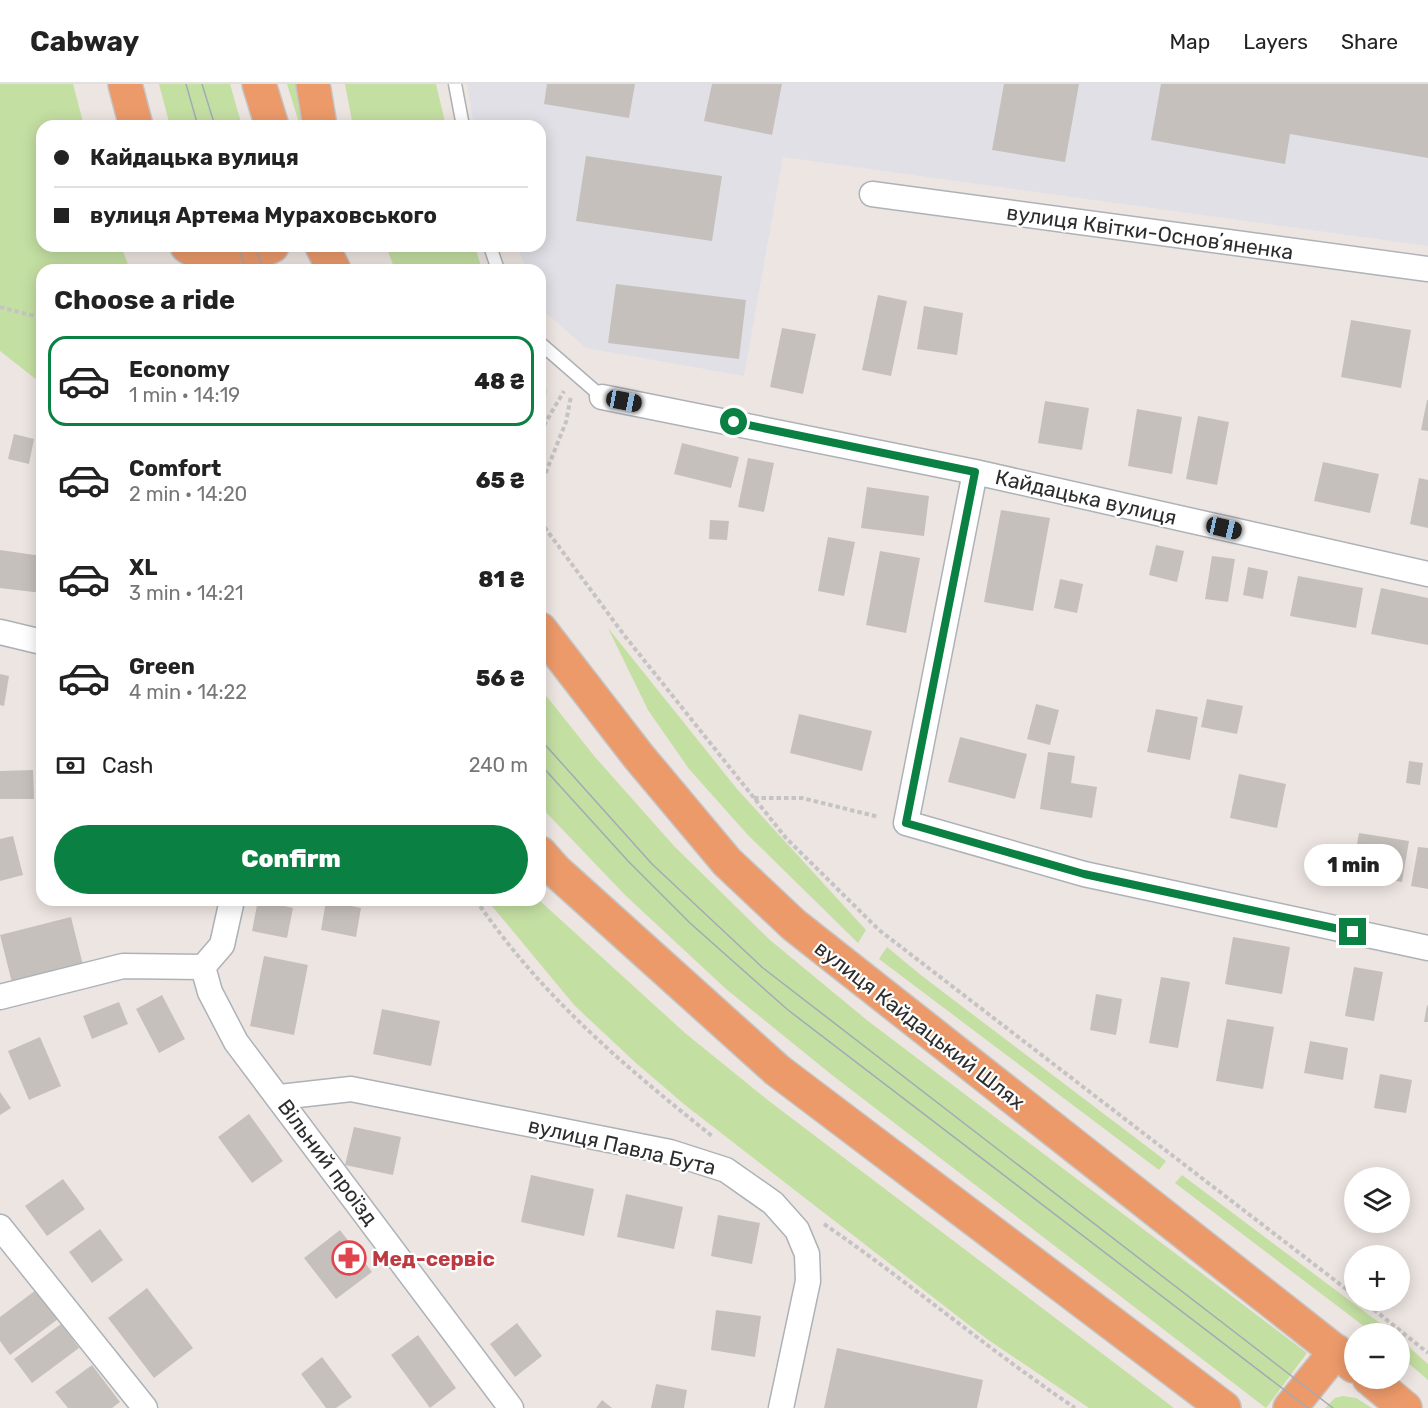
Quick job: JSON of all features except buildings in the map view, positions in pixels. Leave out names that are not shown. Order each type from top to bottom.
[{"type":"highway","points":[[124,84],[134,120]]},
{"type":"highway","points":[[259,84],[270,120]]},
{"type":"highway","points":[[313,84],[319,120]]},
{"type":"highway","points":[[196,252],[221,258],[242,259],[258,252]]},
{"type":"highway","name":"вулиця Кайдацький Шлях","points":[[546,637],[639,758],[727,862],[794,925],[1344,1358]]},
{"type":"highway","points":[[546,860],[777,1070],[1224,1408]]},
{"type":"highway","points":[[1290,1408],[1344,1360]]},
{"type":"highway","points":[[1382,1389],[1405,1408]]},
{"type":"street","name":"вулиця Квітки-Основʼяненка","points":[[872,194],[1428,269]]},
{"type":"street","name":"Кайдацька вулиця","points":[[602,397],[975,472],[1428,574]]},
{"type":"street","points":[[975,472],[906,823],[1084,874],[1428,948]]},
{"type":"street","points":[[0,632],[36,641]]},
{"type":"street","points":[[0,997],[123,966],[203,967],[222,945],[231,906]]},
{"type":"street","name":"Вільний проїзд","points":[[203,967],[210,993],[236,1042],[280,1097],[511,1408]]},
{"type":"street","name":"вулиця Павла Бута","points":[[280,1097],[351,1089],[670,1152],[726,1170],[773,1203],[797,1230],[807,1254],[808,1281],[781,1408]]},
{"type":"street","points":[[0,1227],[145,1408]]},
{"type":"lane","points":[[455,84],[462,120]]},
{"type":"lane","points":[[546,348],[602,397]]},
{"type":"path","points":[[0,307],[36,316]]},
{"type":"path","points":[[546,419],[575,375]]},
{"type":"path","points":[[546,472],[566,422],[575,375]]},
{"type":"path","points":[[546,529],[624,635],[786,838],[879,930],[1344,1287]]},
{"type":"path","points":[[754,798],[802,798],[906,823]]},
{"type":"path","points":[[1376,1311],[1428,1353]]},
{"type":"shaded area","points":[[467,84],[1428,84],[1428,246],[783,157],[744,376],[586,348],[546,313],[546,264],[524,264],[520,252],[546,252],[546,120],[473,120]]},
{"type":"green space","points":[[0,84],[73,84],[82,120],[36,120],[36,252],[123,252],[128,264],[36,264],[36,379],[0,351]]},
{"type":"green space","points":[[159,84],[230,84],[240,120],[168,120]]},
{"type":"green space","points":[[287,84],[296,84],[301,120],[298,120]]},
{"type":"green space","points":[[345,84],[436,84],[445,120],[352,120]]},
{"type":"green space","points":[[388,252],[477,252],[480,264],[393,264]]},
{"type":"green space","points":[[608,628],[737,789],[866,930],[858,943],[747,834],[689,769],[648,710]]},
{"type":"green space","points":[[546,696],[595,757],[674,846],[770,940],[868,1021],[1307,1353],[1266,1408],[832,1075],[726,989],[625,895],[546,812]]},
{"type":"green space","points":[[492,906],[546,906],[685,1033],[769,1101],[1174,1408],[1089,1408],[987,1339],[685,1105],[575,1006]]},
{"type":"green space","points":[[887,947],[1166,1161],[1159,1170],[879,959]]},
{"type":"green space","points":[[1182,1175],[1344,1296],[1344,1311],[1364,1311],[1380,1323],[1360,1323],[1175,1183]]},
{"type":"green space","points":[[1410,1348],[1428,1364],[1428,1380],[1410,1365]]},
{"type":"green space","points":[[1343,1396],[1356,1398],[1372,1408],[1325,1408],[1335,1398]]},
{"type":"tram line","points":[[186,84],[196,120]]},
{"type":"tram line","points":[[202,84],[213,120]]},
{"type":"tram line","points":[[240,252],[244,264]]},
{"type":"tram line","points":[[257,252],[262,264]]},
{"type":"tram line","points":[[546,746],[652,864],[763,968],[1333,1408]]},
{"type":"tram line","points":[[546,771],[628,861],[690,923],[788,1010],[1308,1408]]},
{"type":"place","name":"Мед-сервіс","points":[[349,1258]]},
{"type":"route","points":[[734,422],[975,472],[906,823],[1084,874],[1353,932]]}]
